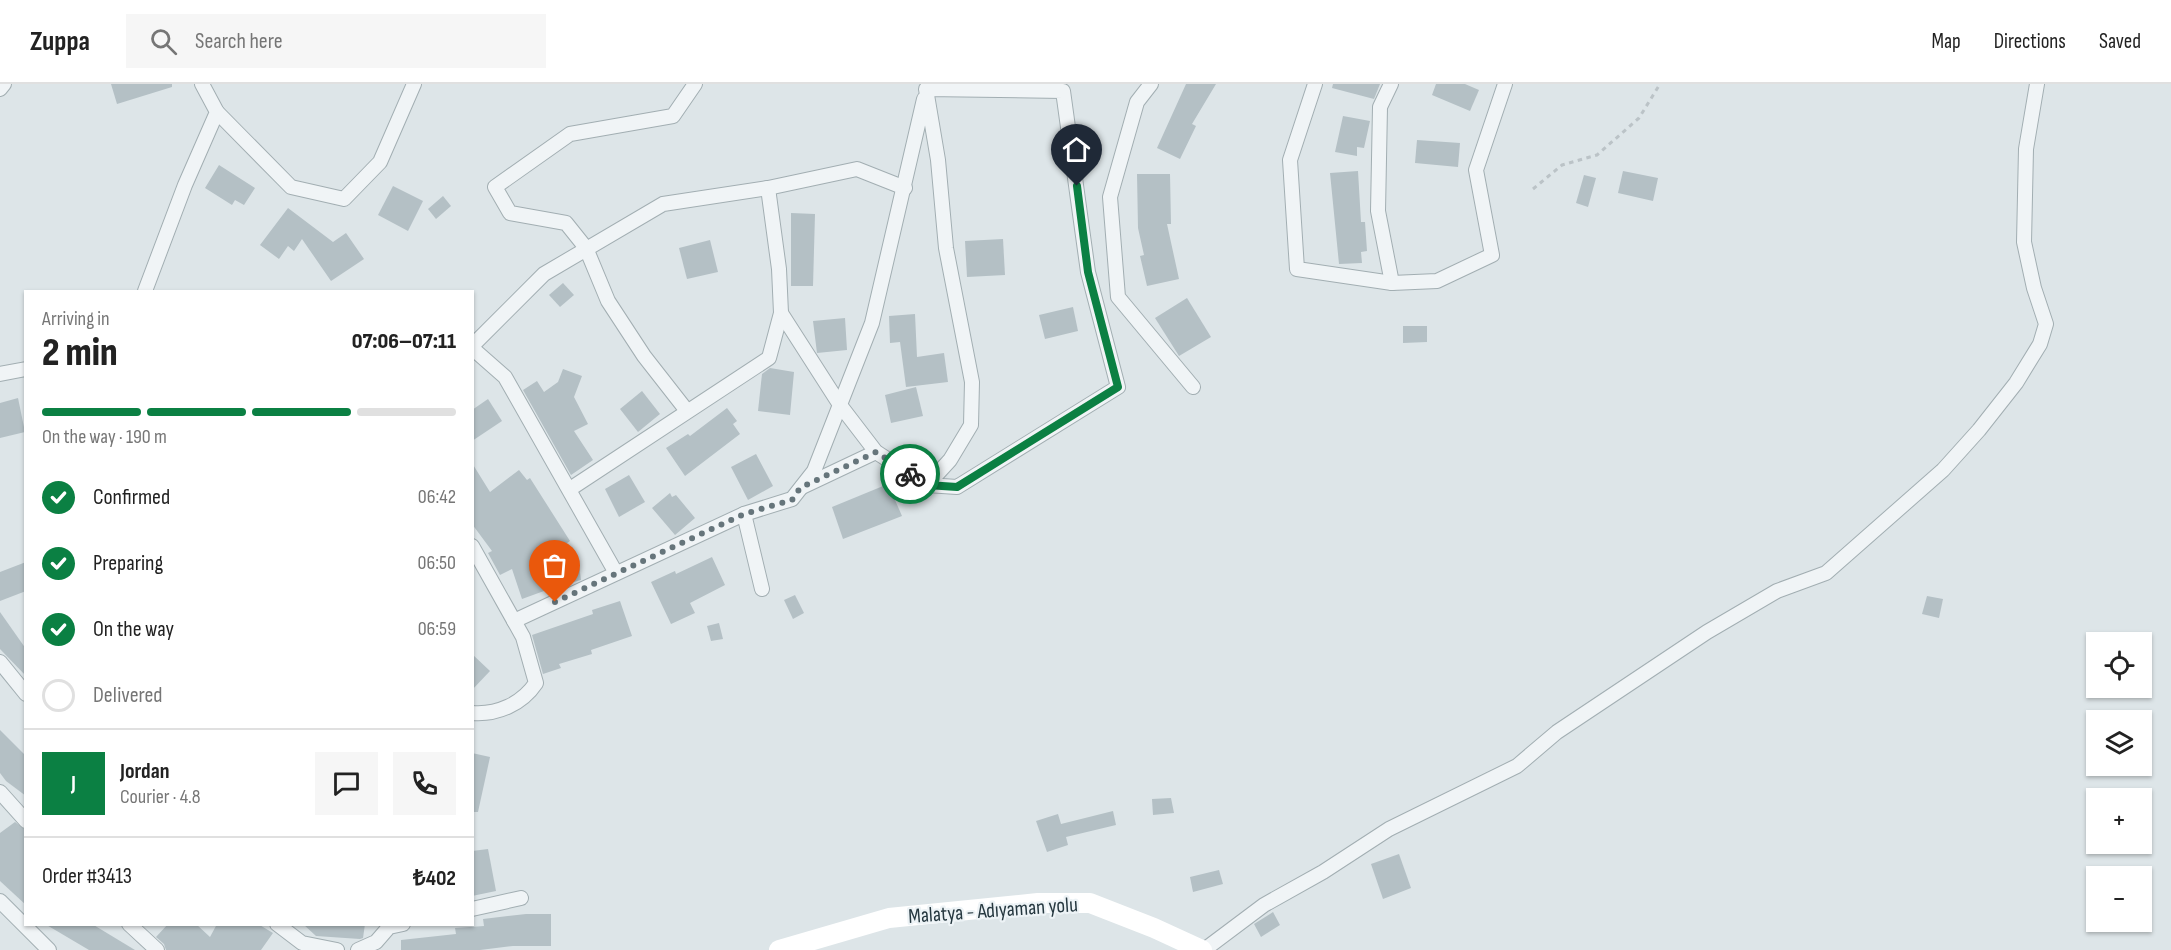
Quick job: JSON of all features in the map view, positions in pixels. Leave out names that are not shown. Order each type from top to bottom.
[{"type":"main road","name":"Malatya - Adıyaman yolu","points":[[779,950],[889,918],[1038,903],[1090,903],[1203,950]]},
{"type":"street","points":[[0,89],[4,84]]},
{"type":"street","points":[[202,84],[217,112],[291,187],[344,200],[380,162],[414,84]]},
{"type":"street","points":[[687,411],[644,356],[608,301],[586,248],[566,223],[510,213],[495,188],[570,134],[673,116],[694,84]]},
{"type":"street","points":[[1151,84],[1137,102],[1110,197],[1118,297],[1193,387]]},
{"type":"street","points":[[1315,84],[1290,160],[1297,269],[1392,283],[1437,281],[1492,255],[1476,170],[1505,84]]},
{"type":"street","points":[[1391,84],[1380,107],[1378,211],[1392,283]]},
{"type":"street","points":[[1203,950],[1264,905],[1323,872],[1389,829],[1518,766],[1557,732],[1707,632],[1777,591],[1827,573],[1943,470],[1979,430],[2016,383],[2040,344],[2046,324],[2034,288],[2024,242],[2026,149],[2037,84]]},
{"type":"street","points":[[514,621],[744,514],[792,500],[814,471],[872,323],[927,86]]},
{"type":"street","points":[[927,86],[938,160],[946,248],[972,382],[971,425],[950,460],[927,485]]},
{"type":"street","points":[[781,313],[840,405],[876,452],[927,485],[957,487],[1118,387],[1088,272],[1063,91],[927,86]]},
{"type":"street","points":[[145,290],[185,185],[217,112]]},
{"type":"street","points":[[474,345],[544,274],[663,204],[768,188],[857,169],[905,188]]},
{"type":"street","points":[[570,489],[769,358],[781,313],[778,258],[768,188]]},
{"type":"street","points":[[474,349],[505,377],[616,573]]},
{"type":"street","points":[[0,374],[24,369]]},
{"type":"street","points":[[800,488],[876,452]]},
{"type":"street","points":[[744,514],[762,590]]},
{"type":"street","points":[[474,550],[524,637],[536,683],[529,693],[517,702],[488,714],[474,713]]},
{"type":"street","points":[[0,664],[24,692]]},
{"type":"street","points":[[0,792],[20,805]]},
{"type":"street","points":[[474,909],[521,898]]},
{"type":"street","points":[[0,901],[24,925]]},
{"type":"street","points":[[25,926],[49,950]]},
{"type":"street","points":[[131,926],[157,950]]},
{"type":"street","points":[[280,926],[302,943],[337,950]]},
{"type":"street","points":[[358,950],[376,942],[387,926]]},
{"type":"path","points":[[1533,189],[1562,165],[1597,155],[1639,118],[1660,84]]},
{"type":"building","points":[[111,84],[172,84],[172,87],[117,104]]},
{"type":"building","points":[[1186,84],[1216,84],[1192,124],[1196,126],[1180,159],[1157,148]]},
{"type":"building","points":[[1333,84],[1380,84],[1374,99],[1332,88]]},
{"type":"building","points":[[1436,84],[1465,84],[1479,90],[1470,111],[1432,95]]},
{"type":"building","points":[[1343,116],[1370,121],[1364,148],[1357,147],[1357,156],[1335,152]]},
{"type":"building","points":[[1417,140],[1460,143],[1458,167],[1415,163]]},
{"type":"building","points":[[219,165],[255,188],[244,205],[235,200],[232,205],[205,188]]},
{"type":"building","points":[[1358,171],[1361,222],[1365,222],[1367,251],[1361,252],[1362,263],[1339,264],[1330,173]]},
{"type":"building","points":[[1623,171],[1658,178],[1653,201],[1618,193]]},
{"type":"building","points":[[1137,174],[1170,174],[1171,224],[1167,224],[1179,279],[1147,286],[1140,256],[1144,255],[1138,228]]},
{"type":"building","points":[[1584,175],[1596,178],[1588,207],[1576,203]]},
{"type":"building","points":[[393,186],[423,201],[408,231],[378,215]]},
{"type":"building","points":[[443,196],[451,206],[436,219],[428,209]]},
{"type":"building","points":[[288,208],[333,242],[346,233],[364,259],[331,281],[302,239],[294,251],[288,246],[279,259],[260,245]]},
{"type":"building","points":[[791,213],[815,214],[813,286],[791,286]]},
{"type":"building","points":[[1003,239],[1005,275],[967,277],[965,241]]},
{"type":"building","points":[[710,240],[718,272],[687,279],[679,248]]},
{"type":"building","points":[[563,283],[574,295],[560,307],[549,295]]},
{"type":"building","points":[[1187,298],[1211,337],[1179,356],[1155,318]]},
{"type":"building","points":[[1073,307],[1078,331],[1045,339],[1039,315]]},
{"type":"building","points":[[915,314],[917,357],[944,353],[948,382],[906,387],[900,342],[890,343],[889,316]]},
{"type":"building","points":[[845,318],[847,350],[817,353],[813,321]]},
{"type":"building","points":[[1403,326],[1427,326],[1427,342],[1403,343]]},
{"type":"building","points":[[770,368],[794,372],[790,415],[758,411],[762,374]]},
{"type":"building","points":[[563,369],[582,376],[574,397],[588,424],[574,431],[593,460],[571,475],[523,390],[537,381],[544,392],[558,382]]},
{"type":"building","points":[[916,387],[923,416],[891,423],[885,395]]},
{"type":"building","points":[[642,391],[660,414],[638,432],[620,409]]},
{"type":"building","points":[[18,398],[24,432],[0,438],[0,403]]},
{"type":"building","points":[[488,399],[502,421],[474,440],[474,409]]},
{"type":"building","points":[[727,408],[737,421],[733,424],[740,434],[685,476],[666,448],[688,434],[690,436]]},
{"type":"building","points":[[756,454],[773,486],[748,500],[731,467]]},
{"type":"building","points":[[474,466],[490,492],[519,470],[527,480],[530,478],[570,541],[552,553],[558,552],[560,560],[578,557],[581,580],[567,584],[556,591],[555,587],[522,599],[512,569],[500,575],[488,553],[492,551],[474,527]]},
{"type":"building","points":[[629,475],[645,502],[619,517],[605,489]]},
{"type":"building","points":[[888,484],[902,516],[843,539],[832,507]]},
{"type":"building","points":[[670,493],[672,497],[676,495],[695,518],[675,535],[652,508]]},
{"type":"building","points":[[712,557],[725,585],[690,603],[695,613],[671,624],[651,582],[675,571],[676,574]]},
{"type":"building","points":[[24,563],[24,592],[0,601],[0,572]]},
{"type":"building","points":[[795,595],[804,613],[793,619],[784,600]]},
{"type":"building","points":[[1927,596],[1943,599],[1939,618],[1922,614]]},
{"type":"building","points":[[620,601],[632,636],[591,650],[592,654],[559,664],[561,668],[543,674],[532,635],[593,614],[592,610]]},
{"type":"building","points":[[0,612],[24,646],[24,674],[0,649]]},
{"type":"building","points":[[719,623],[723,639],[711,641],[707,626]]},
{"type":"building","points":[[474,656],[490,671],[474,688]]},
{"type":"building","points":[[0,730],[24,754],[24,794],[6,781],[0,773]]},
{"type":"building","points":[[474,753],[490,757],[478,812],[474,812]]},
{"type":"building","points":[[1171,798],[1174,813],[1153,815],[1152,799]]},
{"type":"building","points":[[1113,811],[1116,825],[1066,837],[1068,845],[1047,852],[1036,821],[1058,814],[1061,824]]},
{"type":"building","points":[[15,822],[24,829],[24,903],[0,881],[0,833]]},
{"type":"building","points":[[488,849],[496,891],[474,896],[474,851]]},
{"type":"building","points":[[1399,854],[1411,888],[1383,899],[1371,864]]},
{"type":"building","points":[[1219,870],[1223,884],[1193,892],[1190,877]]},
{"type":"building","points":[[1273,912],[1280,925],[1261,937],[1254,924]]},
{"type":"building","points":[[526,914],[551,914],[551,946],[513,946],[480,950],[401,950],[401,940],[456,934],[455,928],[484,926],[483,919]]},
{"type":"building","points":[[48,926],[95,926],[135,950],[89,950]]},
{"type":"building","points":[[166,926],[198,926],[210,937],[216,926],[261,926],[273,933],[261,950],[166,950],[164,944],[156,937]]},
{"type":"building","points":[[305,926],[365,926],[363,938],[360,939],[316,936]]},
{"type":"way so far","points":[[555,602],[744,514],[792,500],[800,488],[876,452],[910,474]]},
{"type":"route","points":[[910,474],[927,485],[957,487],[1118,387],[1088,272],[1077,186]]}]
